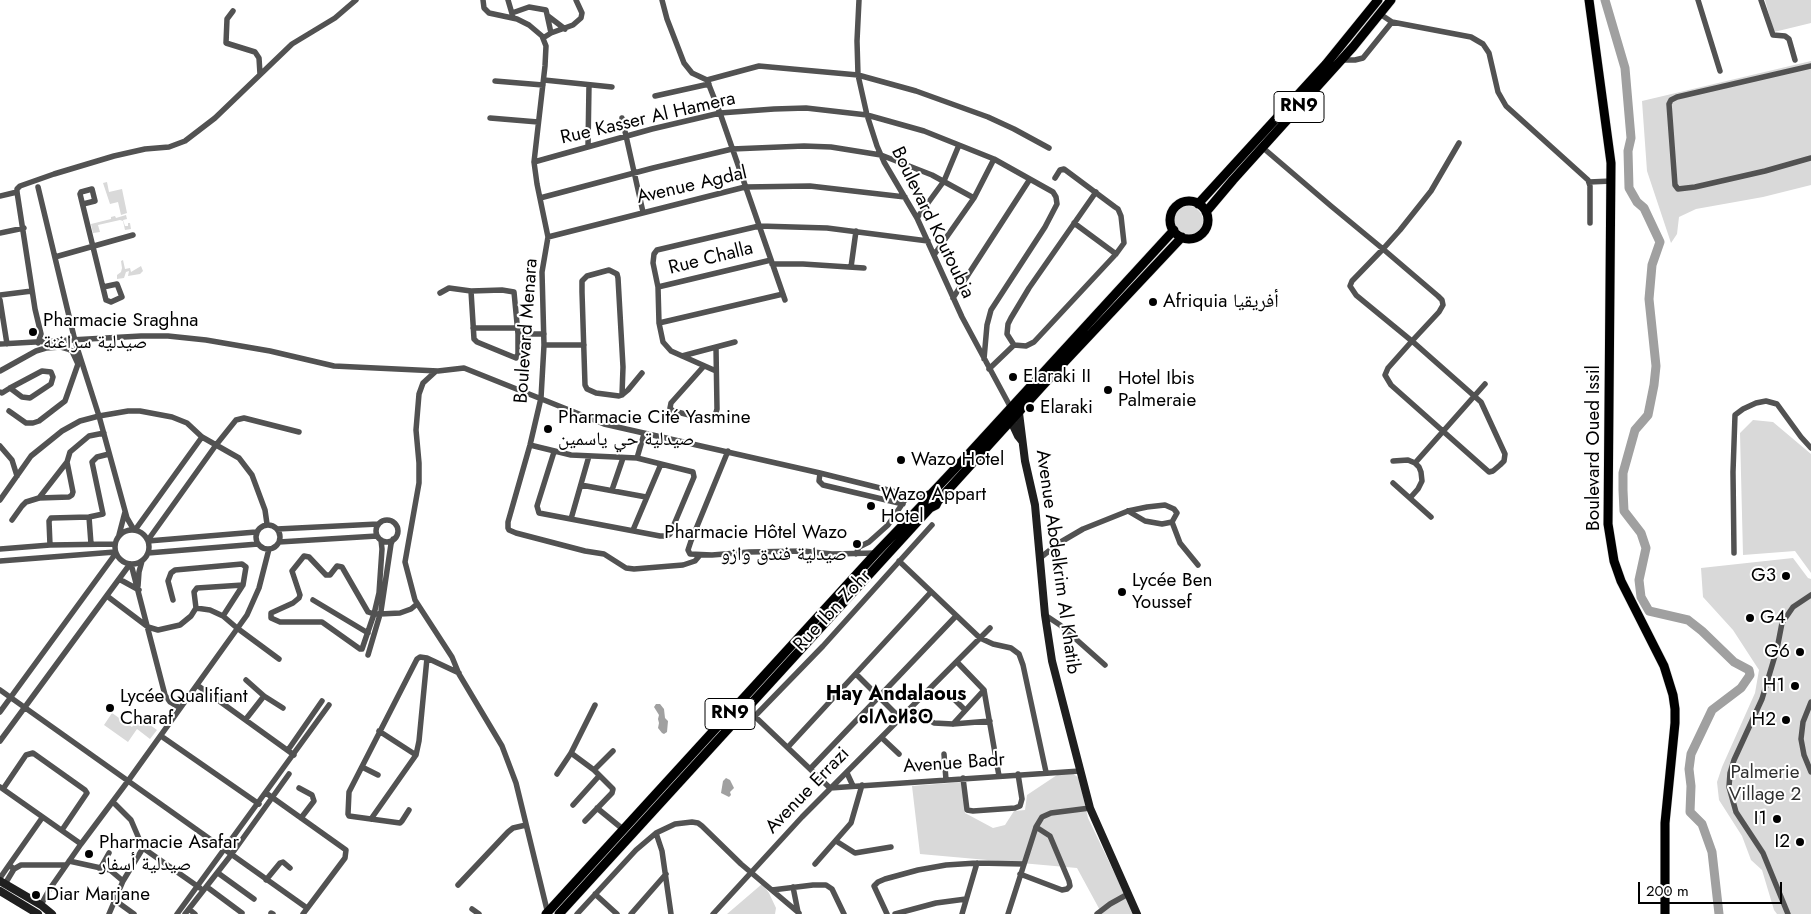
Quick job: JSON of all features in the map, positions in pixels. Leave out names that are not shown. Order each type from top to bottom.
[{"type":"main road","name":"RN9","points":[[1198,204],[1326,64],[1378,0]]},
{"type":"main road","name":"RN9","points":[[547,914],[876,553],[1182,238],[1192,239],[1201,235],[1207,227],[1206,212],[1262,147],[1342,60],[1391,0]]},
{"type":"main road","name":"Boulevard Oued Issil","points":[[1589,0],[1609,144],[1612,181],[1608,524],[1614,561],[1621,581],[1664,666],[1673,695],[1675,723],[1666,823],[1666,914]]},
{"type":"main road","points":[[1182,238],[1174,230],[1171,219],[1176,208],[1186,202],[1198,204],[1206,212]]},
{"type":"main road","name":"RN9","points":[[559,914],[746,708],[927,501],[935,496],[938,501],[1011,422],[1015,410],[1174,230]]},
{"type":"street","points":[[38,343],[41,334],[32,291],[17,189],[20,186],[54,174],[114,156],[145,149],[169,147],[185,141],[215,118],[292,44],[335,18],[356,0]]},
{"type":"street","points":[[483,0],[484,8],[489,13],[513,16],[530,26],[543,38],[577,22],[582,15],[576,0]]},
{"type":"street","points":[[508,0],[513,16]]},
{"type":"street","points":[[660,324],[784,297],[708,82],[692,73],[684,63],[667,19],[662,0]]},
{"type":"street","name":"Boulevard Koutoubia","points":[[859,0],[858,75],[867,114],[881,155],[917,218],[953,298],[989,369],[1015,410]]},
{"type":"street","points":[[1698,0],[1720,72]]},
{"type":"street","points":[[1761,0],[1773,35],[1787,37],[1795,60]]},
{"type":"street","points":[[513,16],[526,8],[546,10],[551,33]]},
{"type":"street","points":[[233,11],[227,19],[226,43],[255,52],[258,58],[260,74]]},
{"type":"street","points":[[1380,14],[1392,22],[1472,37],[1480,42],[1489,53],[1498,92],[1503,102],[1589,182],[1612,181]]},
{"type":"street","points":[[548,16],[565,29]]},
{"type":"street","points":[[1342,60],[1363,58],[1392,22]]},
{"type":"street","name":"Boulevard Menara","points":[[543,38],[546,52],[534,162],[548,237],[542,272],[544,345],[541,398],[508,522],[509,530],[585,551],[604,554],[621,566],[634,569],[689,564],[696,561],[700,555]]},
{"type":"street","points":[[656,96],[759,66],[858,75],[916,91],[988,117],[1014,128],[1050,148]]},
{"type":"street","points":[[1811,66],[1677,98],[1671,100],[1669,104],[1675,185],[1678,189],[1765,172],[1811,158]]},
{"type":"street","points":[[495,81],[612,86]]},
{"type":"street","points":[[588,147],[589,85]]},
{"type":"street","name":"Rue Kasser Al Hamera","points":[[534,162],[720,113],[806,108],[867,114],[924,131],[994,159],[1053,192],[1057,200],[1056,208],[991,310],[987,324],[984,359]]},
{"type":"street","points":[[490,118],[538,122]]},
{"type":"street","points":[[622,118],[643,212]]},
{"type":"street","points":[[1262,147],[1383,249],[1438,296],[1443,302],[1439,312],[1412,341],[1388,368],[1385,376],[1392,385],[1486,471],[1492,472],[1505,458],[1504,450],[1485,408],[1474,396],[1412,341],[1356,295],[1350,288],[1352,281],[1383,249],[1431,190],[1459,143]]},
{"type":"street","points":[[917,218],[944,181],[959,145]]},
{"type":"street","points":[[540,198],[732,149],[804,146],[831,147],[881,155],[944,181],[974,198]]},
{"type":"street","points":[[934,255],[974,198],[994,159]]},
{"type":"street","points":[[989,369],[1014,345],[1026,346],[1034,342],[1116,254],[1124,240],[1120,212],[1064,169],[1060,170],[1055,178]]},
{"type":"street","points":[[953,298],[1030,179]]},
{"type":"street","points":[[1589,182],[1590,223]]},
{"type":"street","name":"Avenue Agdal","points":[[548,237],[745,187],[810,186],[905,197]]},
{"type":"street","points":[[38,187],[75,341],[104,433],[125,512],[134,530]]},
{"type":"street","points":[[0,196],[18,192]]},
{"type":"street","points":[[1014,345],[1007,334],[1011,318],[1029,288],[1096,192]]},
{"type":"street","points":[[83,204],[103,287]]},
{"type":"street","points":[[1074,223],[1116,254]]},
{"type":"street","points":[[716,371],[666,347],[661,337],[658,287],[653,258],[657,250],[759,226],[814,227],[928,241]]},
{"type":"street","points":[[0,233],[24,228]]},
{"type":"street","points":[[851,266],[856,231]]},
{"type":"street","points":[[55,257],[134,235]]},
{"type":"street","name":"Rue Challa","points":[[658,287],[772,262],[864,268]]},
{"type":"street","points":[[622,394],[623,368],[617,274],[612,270],[587,276],[582,281],[584,382],[586,387],[590,390],[614,396],[622,394],[642,373]]},
{"type":"street","points":[[440,293],[449,288],[471,291],[502,290],[514,292],[518,331],[518,354],[515,358],[474,339],[471,291]]},
{"type":"street","points":[[0,295],[32,291]]},
{"type":"street","points":[[0,300],[3,334],[7,344]]},
{"type":"street","points":[[473,328],[544,334]]},
{"type":"street","points":[[0,344],[140,336],[191,338],[270,351],[334,366],[436,371],[458,368],[470,369],[604,424],[909,494],[927,501]]},
{"type":"street","points":[[682,356],[735,342]]},
{"type":"street","points":[[544,345],[584,345]]},
{"type":"street","points":[[0,371],[36,351],[46,348],[64,347],[72,351],[78,364],[65,400],[39,421],[33,423],[26,422],[9,411]]},
{"type":"street","points":[[704,366],[671,403],[670,408],[673,411],[706,419],[714,418],[717,409],[716,348]]},
{"type":"street","points":[[0,392],[2,393],[10,388],[42,371],[51,372],[53,377],[51,384],[30,398],[22,397],[10,388]]},
{"type":"street","points":[[436,371],[423,383],[419,394],[416,430],[419,483],[404,559],[413,597],[452,657],[459,674],[502,746],[516,783],[547,914]]},
{"type":"street","points":[[1415,463],[1485,384]]},
{"type":"street","points":[[1734,553],[1733,464],[1735,415],[1756,403],[1766,401],[1777,404],[1800,437],[1811,448]]},
{"type":"street","name":"Avenue Abdelkrim Al Khatib","points":[[1015,410],[1035,505],[1045,615],[1052,661],[1090,808],[1137,914]]},
{"type":"street","points":[[0,500],[31,456],[49,440],[80,421],[128,411],[155,413],[187,423],[202,437],[239,458],[252,475],[265,510],[267,524]]},
{"type":"street","points":[[180,708],[170,702],[165,695],[139,589],[139,572],[142,561],[148,553],[148,540],[234,422],[241,418],[299,432]]},
{"type":"street","name":"Avenue Abdelkrim Al Khatib","points":[[1011,422],[1022,441]]},
{"type":"street","points":[[39,498],[67,462],[70,452],[89,436],[104,433]]},
{"type":"street","points":[[637,458],[644,434]]},
{"type":"street","points":[[134,530],[202,437]]},
{"type":"street","points":[[530,445],[554,452],[637,458],[694,473],[694,477],[685,501],[668,535],[660,536],[542,514],[538,511],[554,452]]},
{"type":"street","points":[[0,446],[12,460],[17,476]]},
{"type":"street","points":[[728,451],[688,547],[690,554],[803,550],[832,554],[876,553]]},
{"type":"street","points":[[50,545],[49,522],[51,518],[89,517],[103,514],[92,462],[97,457],[110,454]]},
{"type":"street","points":[[571,519],[589,456]]},
{"type":"street","points":[[612,490],[623,458]]},
{"type":"street","points":[[1393,461],[1403,459],[1415,463],[1422,472],[1422,481],[1410,498]]},
{"type":"street","points":[[12,520],[24,503],[39,498],[70,497],[72,495],[67,462]]},
{"type":"street","points":[[633,530],[661,464]]},
{"type":"street","points":[[820,473],[819,481],[823,485],[903,504]]},
{"type":"street","points":[[1393,483],[1432,517]]},
{"type":"street","points":[[582,485],[646,497]]},
{"type":"street","points":[[856,554],[859,547],[869,542],[883,530],[909,494]]},
{"type":"street","points":[[1040,558],[1083,528],[1128,511],[1165,506],[1174,509],[1177,513],[1172,522],[1162,524],[1148,522],[1128,511]]},
{"type":"street","points":[[0,712],[115,553],[115,544],[125,512]]},
{"type":"street","points":[[89,517],[91,544]]},
{"type":"street","points":[[277,529],[378,524],[382,521],[390,520],[398,530],[409,532]]},
{"type":"street","points":[[1172,522],[1180,543],[1198,565]]},
{"type":"street","points":[[267,524],[277,529],[280,534],[279,542],[275,546],[269,549],[263,548],[258,544],[255,537],[260,527],[267,524]]},
{"type":"street","points":[[378,524],[376,529],[382,560],[377,614],[363,648],[360,649],[322,622],[280,622],[273,620],[270,616],[274,611],[293,603],[299,598],[300,595],[292,571],[304,556],[309,557],[326,575],[330,575],[337,566],[342,567],[368,612],[377,614],[395,614],[412,610],[417,604]]},
{"type":"street","name":"Rue Ibn Zohr","points":[[756,716],[932,525]]},
{"type":"street","points":[[119,535],[127,530],[134,530],[143,534],[148,540]]},
{"type":"street","points":[[368,655],[391,544],[398,530]]},
{"type":"street","points":[[148,540],[256,532]]},
{"type":"street","points":[[279,542],[379,538],[388,542],[393,539]]},
{"type":"street","points":[[0,549],[50,545],[115,544]]},
{"type":"street","points":[[148,553],[258,544]]},
{"type":"street","points":[[41,905],[67,863],[247,615],[259,588],[269,549]]},
{"type":"street","points":[[0,560],[115,553]]},
{"type":"street","points":[[115,553],[121,561],[131,564],[142,561]]},
{"type":"street","points":[[899,561],[980,638],[993,644],[1016,650],[1021,659],[1046,772]]},
{"type":"street","points":[[0,741],[131,564]]},
{"type":"street","points":[[131,564],[135,582],[139,589]]},
{"type":"street","points":[[173,600],[169,578],[171,573],[177,569],[242,564],[246,567],[243,585],[223,616]]},
{"type":"street","points":[[119,579],[139,589]]},
{"type":"street","points":[[107,596],[148,627],[158,630],[180,625],[191,616],[196,608],[194,592],[197,588],[243,585]]},
{"type":"street","points":[[788,748],[931,592]]},
{"type":"street","points":[[1788,914],[1763,853],[1736,812],[1729,788],[1730,774],[1734,760],[1762,699],[1777,649],[1782,623],[1793,607],[1811,595]]},
{"type":"street","points":[[314,600],[368,633]]},
{"type":"street","points":[[196,608],[210,610],[223,616],[279,659]]},
{"type":"street","points":[[1045,615],[1060,625],[1105,665]]},
{"type":"street","points":[[810,769],[956,616]]},
{"type":"street","name":"Avenue Errazi","points":[[713,914],[830,788],[990,628]]},
{"type":"street","points":[[409,810],[400,823],[352,817],[348,814],[349,792],[415,662],[420,657],[427,658],[459,674]]},
{"type":"street","points":[[372,820],[416,755],[427,658]]},
{"type":"street","points":[[957,662],[984,690],[999,776]]},
{"type":"street","points":[[856,674],[900,719]]},
{"type":"street","points":[[246,680],[264,696],[283,708]]},
{"type":"street","points":[[197,685],[294,755]]},
{"type":"street","points":[[0,690],[307,908]]},
{"type":"street","points":[[953,724],[984,690]]},
{"type":"street","points":[[246,719],[264,696]]},
{"type":"street","points":[[955,700],[965,710]]},
{"type":"street","points":[[288,750],[322,701]]},
{"type":"street","points":[[1811,702],[1803,722],[1801,739],[1804,755],[1811,772]]},
{"type":"street","points":[[177,914],[330,705]]},
{"type":"street","points":[[557,774],[571,753],[595,705]]},
{"type":"street","points":[[746,708],[830,788]]},
{"type":"street","points":[[911,708],[931,722],[953,724],[990,721]]},
{"type":"street","points":[[379,731],[416,755]]},
{"type":"street","points":[[160,736],[259,804]]},
{"type":"street","points":[[882,738],[899,754]]},
{"type":"street","points":[[594,770],[613,751]]},
{"type":"street","points":[[62,830],[87,793],[34,753],[26,755],[1,788],[81,844]]},
{"type":"street","points":[[571,753],[594,770],[613,789],[612,793],[585,821]]},
{"type":"street","points":[[944,754],[946,780]]},
{"type":"street","points":[[362,767],[378,775]]},
{"type":"street","name":"Avenue Badr","points":[[830,788],[1080,770]]},
{"type":"street","points":[[847,773],[852,786]]},
{"type":"street","points":[[195,914],[187,912],[218,873],[289,774]]},
{"type":"street","points":[[963,778],[967,810],[1016,808],[1020,806],[1022,799],[1018,774]]},
{"type":"street","points":[[572,805],[599,776]]},
{"type":"street","points":[[815,864],[836,842],[853,819],[862,785]]},
{"type":"street","points":[[299,788],[314,798],[314,801],[301,818]]},
{"type":"street","points":[[266,793],[345,848],[345,858],[303,914]]},
{"type":"street","points":[[113,802],[132,820],[143,848],[198,886],[242,913]]},
{"type":"street","points":[[597,808],[624,830]]},
{"type":"street","points":[[1015,914],[1008,913],[1036,827],[1042,817],[1046,814],[1090,808]]},
{"type":"street","points":[[1,884],[9,865],[42,818]]},
{"type":"street","points":[[576,914],[636,850],[656,833],[675,824],[688,822],[698,823],[799,914]]},
{"type":"street","points":[[458,885],[508,832],[513,828],[526,825]]},
{"type":"street","points":[[1020,874],[1062,890],[1070,886],[1050,836],[1036,827]]},
{"type":"street","points":[[656,833],[662,851],[671,914]]},
{"type":"street","points":[[836,842],[855,853],[891,847]]},
{"type":"street","points":[[110,914],[123,881],[143,848]]},
{"type":"street","points":[[100,869],[109,853]]},
{"type":"street","points":[[266,880],[280,863],[283,862],[290,868]]},
{"type":"street","points":[[1,884],[14,869],[21,865],[67,863],[116,873],[123,881]]},
{"type":"street","points":[[887,914],[875,888],[875,884],[878,882],[933,867],[977,863],[1023,864]]},
{"type":"street","points":[[962,914],[977,863]]},
{"type":"street","points":[[9,865],[14,869]]},
{"type":"street","points":[[218,873],[254,899]]},
{"type":"street","points":[[631,914],[666,874]]},
{"type":"street","points":[[1,884],[41,905],[52,914]]},
{"type":"street","points":[[1,884],[38,914]]},
{"type":"street","points":[[772,890],[822,884],[829,886],[844,914]]},
{"type":"street","points":[[793,887],[799,914]]},
{"type":"street","points":[[596,894],[617,914]]},
{"type":"street","points":[[1097,914],[1128,894]]},
{"type":"street","points":[[895,914],[936,903],[966,899]]},
{"type":"street","points":[[116,901],[134,914]]},
{"type":"street","points":[[472,909],[479,914]]},
{"type":"green space","points":[[1765,0],[1811,0],[1811,23],[1774,32]]},
{"type":"green space","points":[[1811,61],[1811,185],[1763,197],[1696,209],[1679,217],[1677,234],[1671,243],[1647,171],[1642,101]]},
{"type":"green space","points":[[107,182],[109,192],[122,189],[127,213],[121,215],[118,202],[110,204],[103,183]]},
{"type":"green space","points":[[1188,206],[1198,211],[1203,221],[1198,231],[1188,236],[1178,231],[1173,221],[1178,211]]},
{"type":"green space","points":[[126,215],[127,219],[123,220],[125,226],[128,226],[128,223],[130,223],[131,229],[125,230],[123,221],[120,220],[98,225],[100,232],[93,233],[91,224],[111,219],[111,217],[115,216],[116,218]]},
{"type":"green space","points":[[123,260],[125,269],[130,268],[131,272],[141,266],[143,271],[140,274],[128,276],[129,271],[126,272],[124,278],[117,279],[117,275],[121,272],[121,261]]},
{"type":"green space","points":[[1753,420],[1773,422],[1811,454],[1811,573],[1795,551],[1743,555],[1740,433]]},
{"type":"green space","name":"Palmerie Village 2","points":[[1793,558],[1808,578],[1811,579],[1811,914],[1777,914],[1774,910],[1762,870],[1751,860],[1742,836],[1719,800],[1717,782],[1755,693],[1759,670],[1733,630],[1703,597],[1701,568]]},
{"type":"green space","points":[[112,713],[132,727],[139,717],[157,730],[150,739],[137,729],[128,742],[104,725]]},
{"type":"green space","points":[[1060,773],[1072,773],[1079,778],[1088,818],[1134,914],[1102,914],[1077,868],[920,854],[912,786],[962,782],[965,813],[993,828],[1005,825],[1014,811],[1025,810],[1027,795]]},
{"type":"green space","points":[[762,884],[769,893],[776,908],[775,914],[727,914]]},
{"type":"shaded area","points":[[656,704],[660,704],[664,709],[665,718],[668,721],[667,732],[664,734],[658,728],[659,715],[654,707]]},
{"type":"shaded area","points":[[726,778],[730,780],[734,788],[730,792],[731,795],[729,797],[721,793],[723,781]]},
{"type":"waterway","points":[[1605,0],[1625,68],[1631,138],[1628,151],[1629,188],[1637,202],[1644,208],[1660,242],[1652,265],[1649,299],[1656,366],[1654,385],[1648,415],[1635,430],[1623,473],[1624,511],[1641,533],[1646,548],[1639,580],[1641,597],[1649,611],[1688,620],[1734,662],[1749,670],[1750,675],[1741,688],[1712,710],[1691,754],[1689,769],[1691,786],[1690,812],[1702,824],[1712,852],[1719,914]]},
{"type":"place","name":"Afriquia أفريقيا","points":[[1153,302]]},
{"type":"place","name":"Pharmacie Sraghna صيدلية سراغنة","points":[[33,332]]},
{"type":"place","name":"Elaraki II","points":[[1013,377]]},
{"type":"place","name":"Hotel Ibis Palmeraie","points":[[1108,390]]},
{"type":"place","name":"Elaraki","points":[[1030,408]]},
{"type":"place","name":"Pharmacie Cité Yasmine صيدلية حي ياسمين","points":[[548,429]]},
{"type":"place","name":"Wazo Hotel","points":[[901,460]]},
{"type":"place","name":"Wazo Appart Hotel","points":[[871,506]]},
{"type":"place","name":"Pharmacie Hôtel Wazo صيدلية فندق وازو","points":[[857,544]]},
{"type":"place","name":"G3","points":[[1786,576]]},
{"type":"place","name":"Lycée Ben Youssef","points":[[1122,592]]},
{"type":"place","name":"G4","points":[[1750,618]]},
{"type":"place","name":"G6","points":[[1800,652]]},
{"type":"place","name":"H1","points":[[1795,686]]},
{"type":"place","name":"Lycée Qualifiant Charaf","points":[[110,708]]},
{"type":"place","name":"H2","points":[[1786,720]]},
{"type":"place","name":"I1","points":[[1777,819]]},
{"type":"place","name":"I2","points":[[1800,842]]},
{"type":"place","name":"Pharmacie Asafar صيدلية أسفار","points":[[89,854]]},
{"type":"place","name":"Diar Marjane","points":[[36,895]]},
{"type":"district","name":"Hay Andalaous ⴰⵏⴷⴰⵍⵓⵙ","points":[[896,706]]}]
